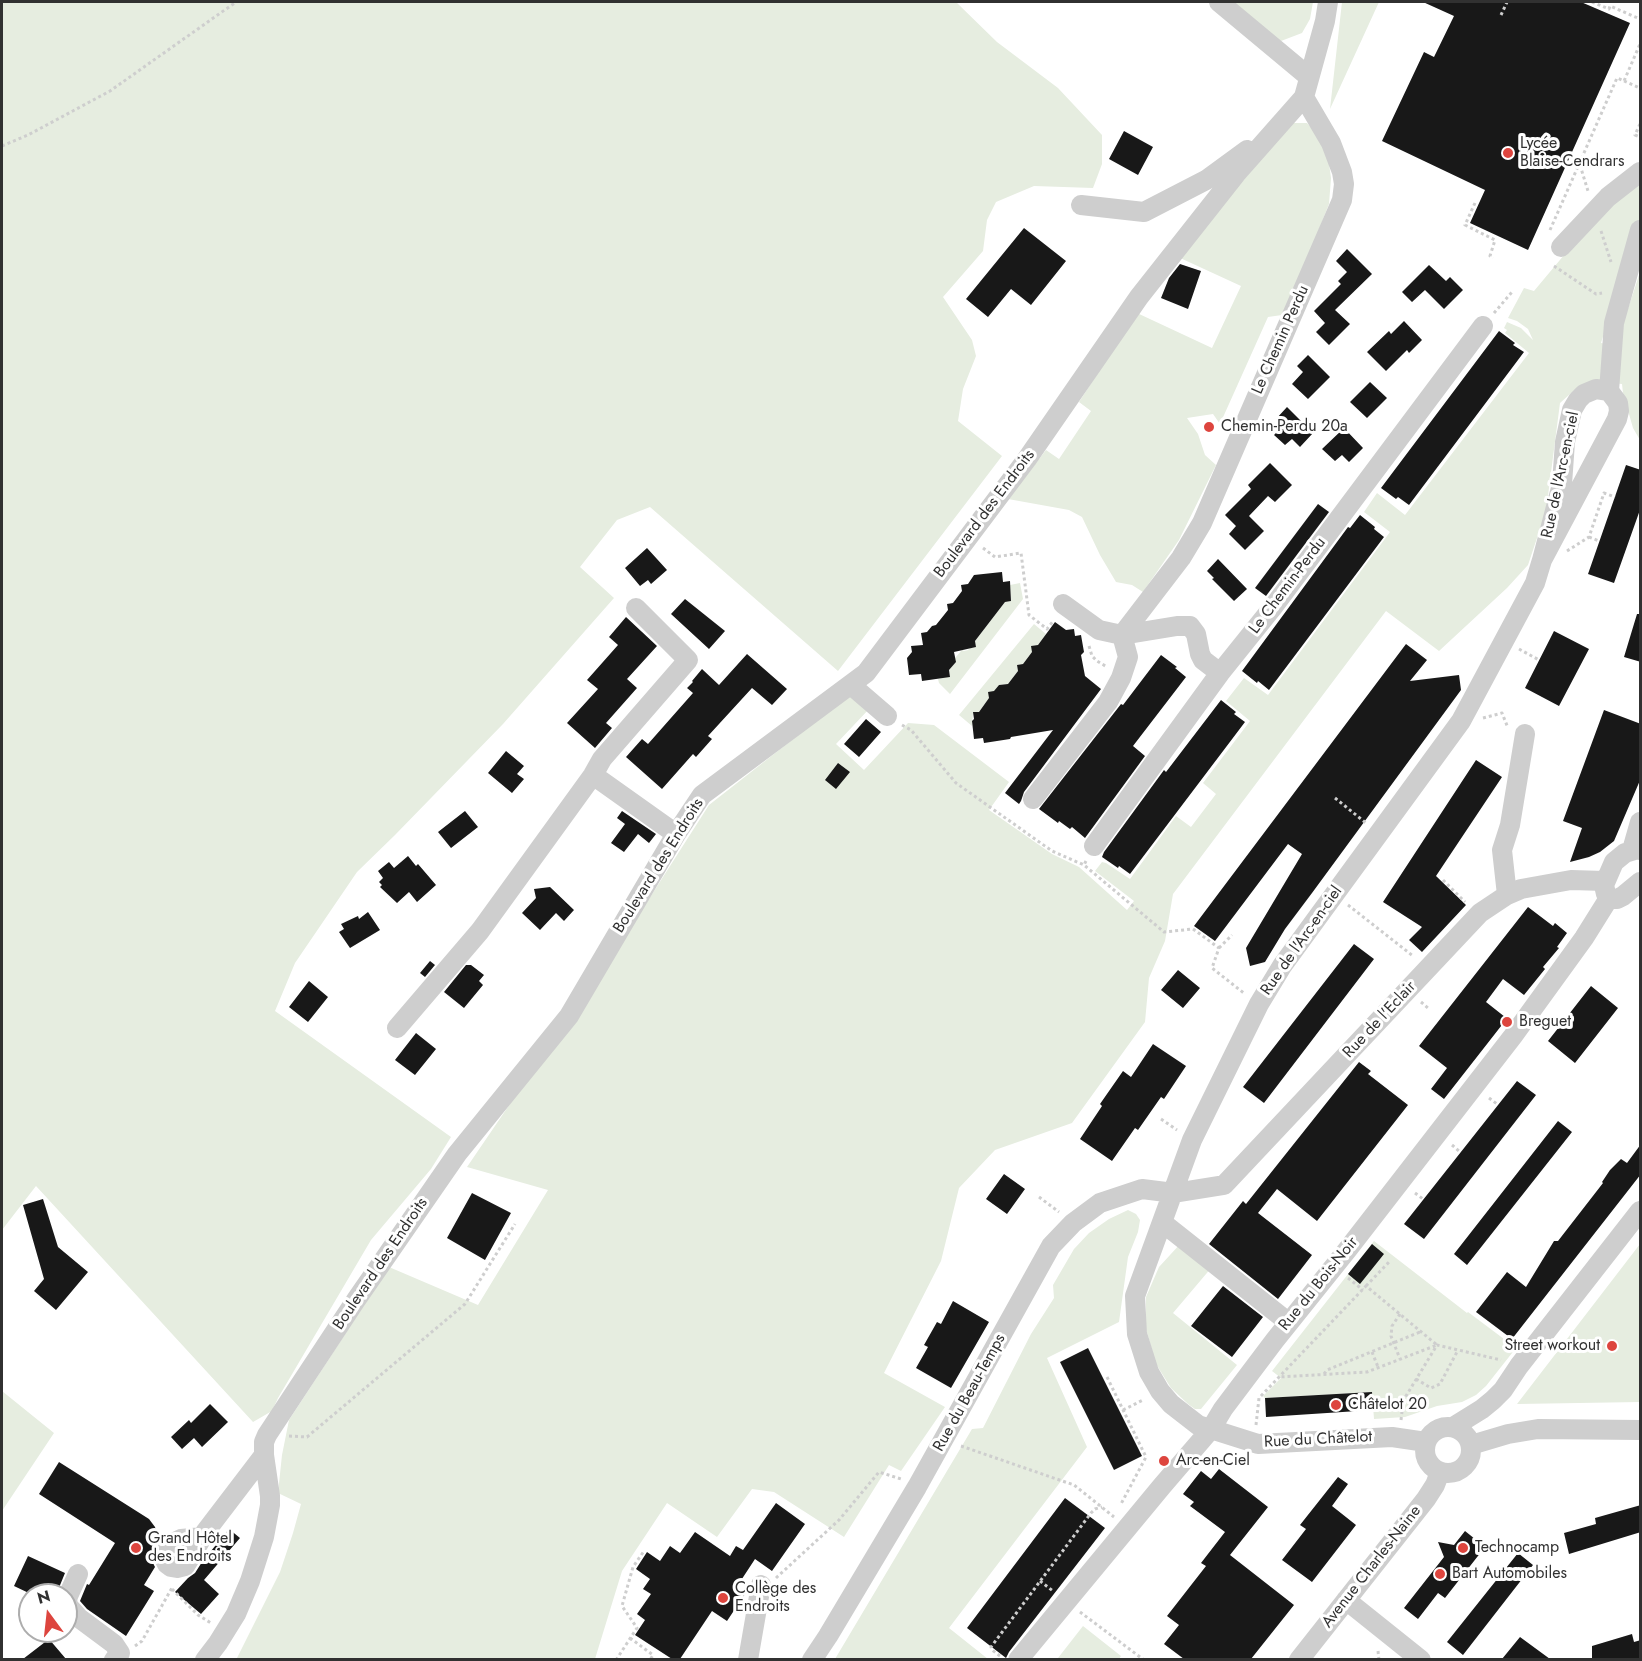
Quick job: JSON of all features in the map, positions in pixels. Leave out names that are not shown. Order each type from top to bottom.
[{"type":"street","points":[[1219,2],[1309,77]]},
{"type":"street","points":[[1081,205],[1144,212],[1206,180],[1276,129],[1304,97],[1328,2]]},
{"type":"street","name":"Le Chemin Perdu","points":[[1122,635],[1181,558],[1203,523],[1342,200],[1344,184],[1339,162],[1331,143],[1304,97]]},
{"type":"street","name":"Boulevard des Endroits","points":[[205,1659],[225,1631],[243,1598],[264,1537],[270,1496],[264,1442],[272,1426],[457,1154],[569,1016],[676,834],[702,795],[866,673],[1027,459],[1139,297],[1236,174],[1276,129]]},
{"type":"street","points":[[1558,256],[1594,210],[1641,172]]},
{"type":"street","points":[[1609,391],[1614,323],[1641,230]]},
{"type":"street","name":"Le Chemin-Perdu","points":[[1094,846],[1220,673],[1273,607],[1483,326]]},
{"type":"street","name":"Rue de l'Arc-en-ciel","points":[[1211,1430],[1198,1425],[1171,1404],[1160,1392],[1149,1372],[1137,1334],[1135,1296],[1192,1140],[1258,1004],[1282,966],[1461,721],[1535,584],[1562,484],[1565,442],[1572,410],[1584,394],[1596,389],[1609,391],[1618,403],[1617,419],[1543,558]]},
{"type":"street","points":[[1063,604],[1099,630],[1122,635],[1190,626],[1196,634],[1203,660],[1220,673]]},
{"type":"street","points":[[398,1028],[480,931],[593,775],[602,759],[688,660],[636,608]]},
{"type":"street","points":[[1033,799],[1108,702],[1122,675],[1128,657],[1122,635]]},
{"type":"street","points":[[851,685],[887,716]]},
{"type":"street","points":[[1507,895],[1502,850],[1510,825],[1525,734]]},
{"type":"street","points":[[593,775],[676,834]]},
{"type":"street","points":[[1636,850],[1641,822]]},
{"type":"street","name":"Rue du Bois-Noir","points":[[1009,1658],[1211,1430],[1223,1409],[1288,1322],[1513,1036],[1584,938],[1607,890],[1614,862],[1625,853],[1636,850]]},
{"type":"street","name":"Rue de l'Eclair","points":[[1174,1193],[1224,1185],[1480,913],[1507,895],[1571,880],[1607,890]]},
{"type":"street","points":[[1607,890],[1617,899],[1641,882]]},
{"type":"street","name":"Rue du Beau-Temps","points":[[812,1659],[917,1487],[1051,1246],[1073,1223],[1100,1203],[1142,1189],[1174,1193]]},
{"type":"street","points":[[1453,1427],[1482,1409],[1503,1390],[1519,1366],[1641,1211]]},
{"type":"street","points":[[1162,1223],[1288,1322]]},
{"type":"street","points":[[1446,1426],[1453,1427],[1465,1433],[1471,1445],[1470,1458],[1461,1469],[1447,1473],[1440,1472],[1429,1463],[1426,1456],[1426,1442],[1434,1431],[1446,1426]]},
{"type":"street","points":[[1471,1445],[1508,1434],[1539,1429],[1641,1430]]},
{"type":"street","name":"Rue du Châtelot","points":[[1211,1430],[1258,1444],[1392,1437],[1426,1442]]},
{"type":"street","points":[[203,1537],[181,1539],[166,1546],[163,1556],[167,1564],[171,1568],[185,1566],[240,1484],[264,1455]]},
{"type":"street","name":"Avenue Charles-Naine","points":[[1299,1659],[1426,1499],[1440,1472]]},
{"type":"street","points":[[78,1574],[68,1596],[69,1607],[79,1618],[114,1644],[117,1656]]},
{"type":"street","points":[[748,1659],[769,1581]]},
{"type":"street","points":[[1346,1600],[1421,1659]]},
{"type":"path","points":[[2,146],[28,135],[110,91],[236,2]]},
{"type":"path","points":[[1501,15],[1507,2]]},
{"type":"path","points":[[1592,2],[1609,9],[1610,6],[1641,19]]},
{"type":"path","points":[[1624,81],[1641,44]]},
{"type":"path","points":[[1549,232],[1617,78],[1641,88]]},
{"type":"path","points":[[1641,124],[1635,135],[1641,137]]},
{"type":"path","points":[[1579,164],[1611,262]]},
{"type":"path","points":[[1475,203],[1465,225],[1495,240],[1490,256],[1493,258]]},
{"type":"path","points":[[1558,256],[1596,294],[1622,292]]},
{"type":"path","points":[[1483,326],[1512,292]]},
{"type":"path","points":[[1543,558],[1570,551],[1590,538],[1598,504],[1604,494],[1615,497]]},
{"type":"path","points":[[1590,538],[1599,541]]},
{"type":"path","points":[[987,550],[996,557],[1021,553],[1029,615],[1047,629],[1053,622]]},
{"type":"path","points":[[1089,643],[1092,656],[1097,661],[1122,675]]},
{"type":"path","points":[[1520,649],[1539,660]]},
{"type":"path","points":[[1485,717],[1502,713],[1504,720]]},
{"type":"path","points":[[887,716],[911,730],[956,783],[1052,851],[1084,866]]},
{"type":"path","points":[[1335,798],[1365,821]]},
{"type":"path","points":[[1090,871],[1164,932],[1193,928],[1219,948]]},
{"type":"path","points":[[1443,880],[1467,904]]},
{"type":"path","points":[[1355,911],[1415,957]]},
{"type":"path","points":[[1232,935],[1219,948],[1212,968],[1246,995]]},
{"type":"path","points":[[1424,1004],[1429,1009]]},
{"type":"path","points":[[1492,1100],[1497,1104]]},
{"type":"path","points":[[1161,1119],[1174,1128]]},
{"type":"path","points":[[1454,1147],[1460,1152]]},
{"type":"path","points":[[1415,1193],[1423,1199]]},
{"type":"path","points":[[1039,1197],[1059,1212]]},
{"type":"path","points":[[272,1426],[289,1436],[307,1437],[465,1304],[515,1224]]},
{"type":"path","points":[[1255,1428],[1259,1398],[1389,1262]]},
{"type":"path","points":[[1352,1280],[1400,1314],[1437,1345],[1519,1366]]},
{"type":"path","points":[[1400,1314],[1392,1326],[1391,1336],[1401,1359]]},
{"type":"path","points":[[1324,1374],[1327,1370],[1420,1331]]},
{"type":"path","points":[[1279,1377],[1367,1372],[1437,1345]]},
{"type":"path","points":[[1401,1421],[1403,1403],[1437,1345]]},
{"type":"path","points":[[1416,1379],[1431,1388],[1440,1384],[1458,1350]]},
{"type":"path","points":[[1372,1352],[1378,1367]]},
{"type":"path","points":[[1107,1377],[1146,1457],[1118,1510]]},
{"type":"path","points":[[1123,1410],[1144,1399]]},
{"type":"path","points":[[963,1447],[1074,1485],[1114,1517]]},
{"type":"path","points":[[769,1581],[839,1520],[879,1472],[898,1477]]},
{"type":"path","points":[[1009,1658],[992,1650],[991,1647],[1091,1513],[1102,1507]]},
{"type":"path","points":[[616,1659],[637,1628],[622,1606],[633,1567],[644,1551]]},
{"type":"path","points":[[117,1656],[142,1641],[185,1566]]},
{"type":"path","points":[[1040,1581],[1052,1591]]},
{"type":"path","points":[[172,1589],[198,1615],[225,1631]]},
{"type":"path","points":[[1085,1616],[1144,1659]]},
{"type":"path","points":[[630,1638],[653,1655],[650,1659]]},
{"type":"shaded area","points":[[2,2],[956,2],[997,42],[1058,88],[1102,135],[1102,164],[1093,188],[1034,186],[996,202],[987,220],[983,251],[943,297],[972,340],[976,356],[963,389],[958,421],[1002,456],[838,671],[650,507],[617,520],[580,567],[614,598],[503,724],[357,872],[295,963],[275,1011],[451,1137],[431,1169],[371,1240],[272,1411],[253,1422],[36,1186],[2,1230]]},
{"type":"shaded area","points":[[1235,2],[1313,2],[1310,19],[1302,33],[1281,41],[1245,19]]},
{"type":"shaded area","points":[[1342,2],[1379,2],[1330,109]]},
{"type":"shaded area","points":[[1292,123],[1307,123],[1318,134],[1327,149],[1331,178],[1329,204],[1288,307],[1282,315],[1268,317],[1220,424],[1213,414],[1187,418],[1198,434],[1205,455],[1216,465],[1179,540],[1143,592],[1132,585],[1116,582],[1082,517],[1069,510],[1008,499],[1046,450],[1059,459],[1091,411],[1079,402],[1137,313],[1212,348],[1241,286],[1178,257]]},
{"type":"shaded area","points":[[1640,177],[1640,217],[1601,343],[1622,346],[1622,327],[1640,272],[1640,440],[1633,428],[1622,384],[1593,381],[1579,386],[1560,403],[1546,511],[1528,565],[1507,588],[1439,651],[1386,611],[1173,894],[1165,941],[1149,978],[1145,1022],[1072,1123],[995,1150],[959,1188],[941,1261],[884,1373],[945,1407],[901,1471],[889,1465],[844,1537],[774,1492],[752,1489],[717,1537],[667,1503],[622,1571],[595,1659],[236,1660],[280,1572],[301,1504],[278,1493],[289,1420],[389,1267],[478,1305],[548,1190],[467,1167],[640,913],[709,805],[853,692],[870,708],[836,744],[864,770],[908,723],[934,725],[1009,782],[989,810],[1052,854],[1079,867],[1127,910],[1134,901],[1095,871],[1102,862],[1130,879],[1176,816],[1191,827],[1216,794],[1203,783],[1250,721],[1226,701],[1244,678],[1268,695],[1390,532],[1364,512],[1377,493],[1405,515],[1529,353],[1505,333],[1507,330],[1504,328],[1507,322],[1521,328],[1533,340],[1528,329],[1508,318],[1524,288],[1534,291],[1610,200]]},
{"type":"shaded area","points":[[1020,583],[1023,599],[950,694],[938,679],[950,676],[949,670],[962,650],[976,647],[975,641],[1005,602],[1011,601],[1010,585]]},
{"type":"shaded area","points":[[1034,624],[1046,634],[1038,645],[1032,646],[1032,652],[1023,664],[1017,665],[1018,671],[1008,684],[999,685],[979,712],[973,713],[972,726],[959,715]]},
{"type":"shaded area","points":[[1128,1210],[1136,1214],[1140,1220],[1128,1257],[1119,1322],[1047,1358],[1087,1447],[949,1628],[988,1659],[835,1659],[972,1429],[983,1428],[1031,1334],[1054,1298],[1053,1285],[1074,1249],[1089,1233],[1109,1219]]},
{"type":"shaded area","points":[[1374,1241],[1516,1348],[1476,1395],[1462,1402],[1437,1406],[1405,1417],[1374,1419],[1372,1392],[1265,1398],[1263,1396],[1281,1378],[1272,1371]]},
{"type":"shaded area","points":[[1181,1243],[1212,1267],[1173,1313],[1237,1365],[1201,1409],[1195,1409],[1171,1388],[1156,1364],[1146,1329],[1146,1297],[1159,1267]]},
{"type":"shaded area","points":[[1640,1244],[1640,1402],[1517,1404]]},
{"type":"shaded area","points":[[2,1391],[54,1433],[2,1511]]},
{"type":"shaded area","points":[[1083,1626],[1121,1656],[1119,1659],[1060,1660],[1058,1658]]},
{"type":"building","name":"Lycée Blaise-Cendrars","points":[[1423,2],[1581,2],[1630,23],[1528,250],[1470,223],[1485,190],[1382,141],[1424,52],[1434,57],[1454,16]]},
{"type":"building","points":[[1124,131],[1153,147],[1138,175],[1109,159]]},
{"type":"building","points":[[1024,228],[1066,261],[1031,305],[1011,289],[988,317],[966,299]]},
{"type":"building","points":[[1347,249],[1372,274],[1335,310],[1350,324],[1329,345],[1316,332],[1325,323],[1314,311],[1341,284],[1338,281],[1347,272],[1336,261]]},
{"type":"building","points":[[1180,264],[1201,271],[1188,309],[1161,298],[1169,278]]},
{"type":"building","points":[[1429,265],[1446,281],[1450,277],[1463,290],[1444,309],[1425,290],[1412,302],[1402,292]]},
{"type":"building","points":[[1404,321],[1422,340],[1409,353],[1407,350],[1386,371],[1367,352],[1389,331],[1391,334]]},
{"type":"building","points":[[1499,331],[1524,352],[1409,505],[1398,497],[1396,499],[1381,488]]},
{"type":"building","points":[[1308,355],[1330,377],[1308,399],[1292,384],[1303,372],[1297,366]]},
{"type":"building","points":[[1370,382],[1387,398],[1367,418],[1350,402]]},
{"type":"building","points":[[1287,407],[1313,433],[1300,447],[1292,439],[1285,445],[1274,435],[1282,427],[1276,419]]},
{"type":"building","points":[[1344,428],[1363,448],[1349,462],[1342,455],[1335,461],[1322,449]]},
{"type":"building","points":[[1270,463],[1292,485],[1275,502],[1268,496],[1249,516],[1264,531],[1245,550],[1229,534],[1236,526],[1225,515],[1251,489],[1248,485]]},
{"type":"building","points":[[1626,465],[1641,470],[1641,507],[1614,583],[1588,574]]},
{"type":"building","points":[[1318,504],[1329,512],[1266,596],[1255,588]]},
{"type":"building","points":[[1360,515],[1384,537],[1269,690],[1242,671],[1348,527],[1350,528]]},
{"type":"building","points":[[647,548],[667,570],[651,584],[648,580],[640,586],[625,568]]},
{"type":"building","points":[[1218,559],[1247,589],[1234,601],[1207,571]]},
{"type":"building","points":[[1002,572],[1003,582],[1010,581],[1011,601],[1005,602],[975,641],[976,647],[954,652],[956,662],[949,670],[950,677],[922,681],[921,674],[909,675],[907,658],[912,652],[911,646],[923,645],[921,633],[927,632],[936,625],[948,610],[947,604],[953,603],[962,591],[961,585],[968,584],[974,575]]},
{"type":"building","points":[[685,599],[725,631],[709,649],[671,614]]},
{"type":"building","points":[[1637,614],[1641,614],[1641,662],[1624,657]]},
{"type":"building","points":[[626,617],[657,646],[627,679],[637,688],[606,723],[612,728],[595,748],[567,723],[598,689],[587,680],[618,645],[609,637]]},
{"type":"building","points":[[1055,622],[1066,630],[1074,629],[1075,636],[1081,635],[1084,652],[1081,655],[1085,676],[1101,689],[1024,792],[1019,804],[1005,793],[1053,730],[984,743],[983,738],[974,739],[973,712],[979,712],[989,698],[988,692],[994,691],[999,685],[1008,684],[1018,671],[1017,665],[1023,664],[1032,652],[1031,646],[1038,645]]},
{"type":"building","points":[[1554,631],[1589,649],[1559,706],[1525,688]]},
{"type":"building","points":[[1406,644],[1427,660],[1410,681],[1459,675],[1461,690],[1285,929],[1265,962],[1250,966],[1246,948],[1302,854],[1288,844],[1215,941],[1194,926]]},
{"type":"building","points":[[747,654],[787,689],[772,705],[752,688],[708,736],[712,739],[696,757],[693,754],[662,789],[626,757],[642,739],[648,744],[693,693],[687,688],[702,669],[719,685]]},
{"type":"building","points":[[1161,655],[1186,677],[1133,746],[1145,756],[1085,838],[1072,827],[1070,829],[1059,821],[1058,823],[1039,809]]},
{"type":"building","points":[[1221,700],[1245,722],[1130,874],[1119,866],[1118,868],[1102,857],[1104,852],[1164,770],[1166,772]]},
{"type":"building","points":[[1604,710],[1641,724],[1641,778],[1614,841],[1600,852],[1570,862],[1582,828],[1563,821]]},
{"type":"building","points":[[866,719],[881,732],[859,757],[844,744]]},
{"type":"building","points":[[506,751],[524,766],[517,774],[524,779],[512,793],[488,773]]},
{"type":"building","points":[[1476,760],[1502,777],[1436,876],[1466,905],[1422,952],[1409,940],[1422,927],[1383,902]]},
{"type":"building","points":[[838,763],[850,772],[836,789],[825,780]]},
{"type":"building","points":[[465,811],[478,827],[451,848],[438,832]]},
{"type":"building","points":[[622,811],[656,834],[649,843],[638,834],[624,852],[611,843],[625,824],[617,818]]},
{"type":"building","points":[[408,856],[436,885],[417,902],[409,892],[397,903],[380,887],[382,885],[379,882],[383,878],[378,871],[389,862],[394,868]]},
{"type":"building","points":[[550,887],[574,910],[564,921],[556,913],[540,930],[522,913],[536,898],[534,889]]},
{"type":"building","points":[[1528,907],[1553,926],[1555,923],[1567,933],[1557,947],[1559,948],[1543,967],[1545,969],[1524,995],[1503,979],[1486,1002],[1505,1017],[1503,1019],[1505,1021],[1444,1099],[1431,1089],[1447,1068],[1419,1046]]},
{"type":"building","points":[[368,912],[380,930],[350,948],[339,932],[344,929],[341,924],[358,916],[359,919]]},
{"type":"building","points":[[1354,944],[1374,959],[1264,1103],[1243,1087]]},
{"type":"building","points":[[430,961],[435,965],[425,977],[420,973]]},
{"type":"building","points":[[466,965],[471,965],[484,975],[479,981],[483,985],[464,1008],[444,992]]},
{"type":"building","points":[[1178,970],[1200,988],[1183,1008],[1161,990]]},
{"type":"building","points":[[309,981],[328,997],[308,1022],[289,1007]]},
{"type":"building","points":[[1591,986],[1618,1008],[1575,1063],[1548,1041]]},
{"type":"building","points":[[416,1033],[436,1049],[415,1075],[395,1060]]},
{"type":"building","points":[[1153,1044],[1186,1066],[1164,1099],[1161,1097],[1138,1130],[1135,1128],[1112,1161],[1080,1139],[1102,1106],[1100,1104],[1123,1071],[1131,1077]]},
{"type":"building","points":[[1359,1062],[1371,1071],[1368,1074],[1408,1105],[1317,1221],[1277,1189],[1258,1213],[1312,1255],[1278,1299],[1209,1244],[1243,1201],[1246,1204]]},
{"type":"building","points":[[1517,1081],[1536,1095],[1424,1239],[1404,1224]]},
{"type":"building","points":[[1558,1121],[1572,1132],[1467,1265],[1454,1254]]},
{"type":"building","points":[[1641,1144],[1641,1174],[1512,1339],[1476,1312],[1507,1272],[1526,1287],[1554,1241],[1558,1241],[1603,1183],[1610,1170],[1621,1159],[1627,1163]]},
{"type":"building","points":[[1004,1174],[1025,1189],[1007,1214],[986,1199]]},
{"type":"building","points":[[472,1193],[511,1213],[485,1260],[447,1238]]},
{"type":"building","points":[[43,1199],[58,1247],[88,1272],[56,1310],[34,1291],[44,1279],[23,1205]]},
{"type":"building","points":[[1372,1244],[1384,1254],[1360,1284],[1348,1274]]},
{"type":"building","points":[[1223,1286],[1263,1317],[1232,1357],[1191,1326]]},
{"type":"building","points":[[953,1301],[989,1322],[951,1388],[916,1368],[928,1347],[924,1345],[937,1322],[941,1324]]},
{"type":"building","points":[[1088,1348],[1142,1456],[1114,1470],[1060,1362]]},
{"type":"building","points":[[1372,1392],[1373,1410],[1266,1417],[1265,1398]]},
{"type":"building","points":[[210,1404],[228,1422],[202,1447],[194,1438],[182,1449],[171,1437],[189,1420],[191,1423]]},
{"type":"building","name":"Grand Hôtel des Endroits","points":[[59,1462],[149,1519],[155,1527],[158,1537],[154,1543],[152,1561],[155,1567],[144,1585],[154,1591],[126,1636],[87,1609],[80,1601],[87,1584],[89,1585],[115,1543],[39,1494]]},
{"type":"building","points":[[1219,1469],[1268,1507],[1230,1555],[1294,1605],[1251,1659],[1184,1659],[1164,1644],[1179,1625],[1167,1616],[1206,1566],[1201,1563],[1225,1532],[1190,1506],[1194,1502],[1183,1494],[1201,1471],[1211,1479]]},
{"type":"building","points":[[1338,1477],[1348,1484],[1332,1506],[1356,1525],[1312,1582],[1282,1560],[1306,1529],[1300,1525]]},
{"type":"building","points":[[1065,1498],[1105,1528],[1006,1658],[967,1628]]},
{"type":"building","points":[[776,1503],[805,1524],[772,1571],[755,1559],[736,1588],[745,1594],[727,1621],[712,1611],[680,1659],[672,1659],[635,1635],[645,1620],[637,1614],[651,1594],[643,1589],[650,1579],[636,1569],[647,1552],[660,1561],[670,1546],[680,1553],[695,1532],[730,1556],[736,1546],[743,1550]]},
{"type":"building","points":[[1641,1505],[1641,1532],[1569,1554],[1564,1533],[1596,1524],[1595,1518]]},
{"type":"building","points":[[229,1529],[240,1538],[204,1580],[219,1594],[201,1614],[175,1592],[195,1573]]},
{"type":"building","points":[[1465,1531],[1485,1547],[1445,1598],[1438,1593],[1418,1619],[1404,1608],[1444,1557],[1438,1542],[1454,1545]]},
{"type":"building","points":[[1518,1553],[1533,1565],[1463,1655],[1447,1642]]},
{"type":"building","points":[[28,1556],[65,1573],[61,1583],[18,1583],[18,1588],[14,1586]]},
{"type":"building","points":[[1632,1634],[1634,1642],[1641,1640],[1641,1659],[1592,1659],[1592,1646]]},
{"type":"building","points":[[1520,1637],[1550,1659],[1502,1659]]},
{"type":"building","points":[[44,1643],[52,1643],[66,1659],[23,1659]]},
{"type":"place","name":"Lycée Blaise-Cendrars","points":[[1508,153]]},
{"type":"place","name":"Chemin-Perdu 20a","points":[[1209,427]]},
{"type":"place","name":"Breguet","points":[[1507,1022]]},
{"type":"place","name":"Street workout","points":[[1612,1346]]},
{"type":"place","name":"Châtelot 20","points":[[1336,1405]]},
{"type":"place","name":"Arc-en-Ciel","points":[[1164,1461]]},
{"type":"place","name":"Grand Hôtel des Endroits","points":[[136,1548]]},
{"type":"place","name":"Technocamp","points":[[1463,1548]]},
{"type":"place","name":"Bart Automobiles","points":[[1440,1574]]},
{"type":"place","name":"Collège des Endroits","points":[[723,1598]]}]
